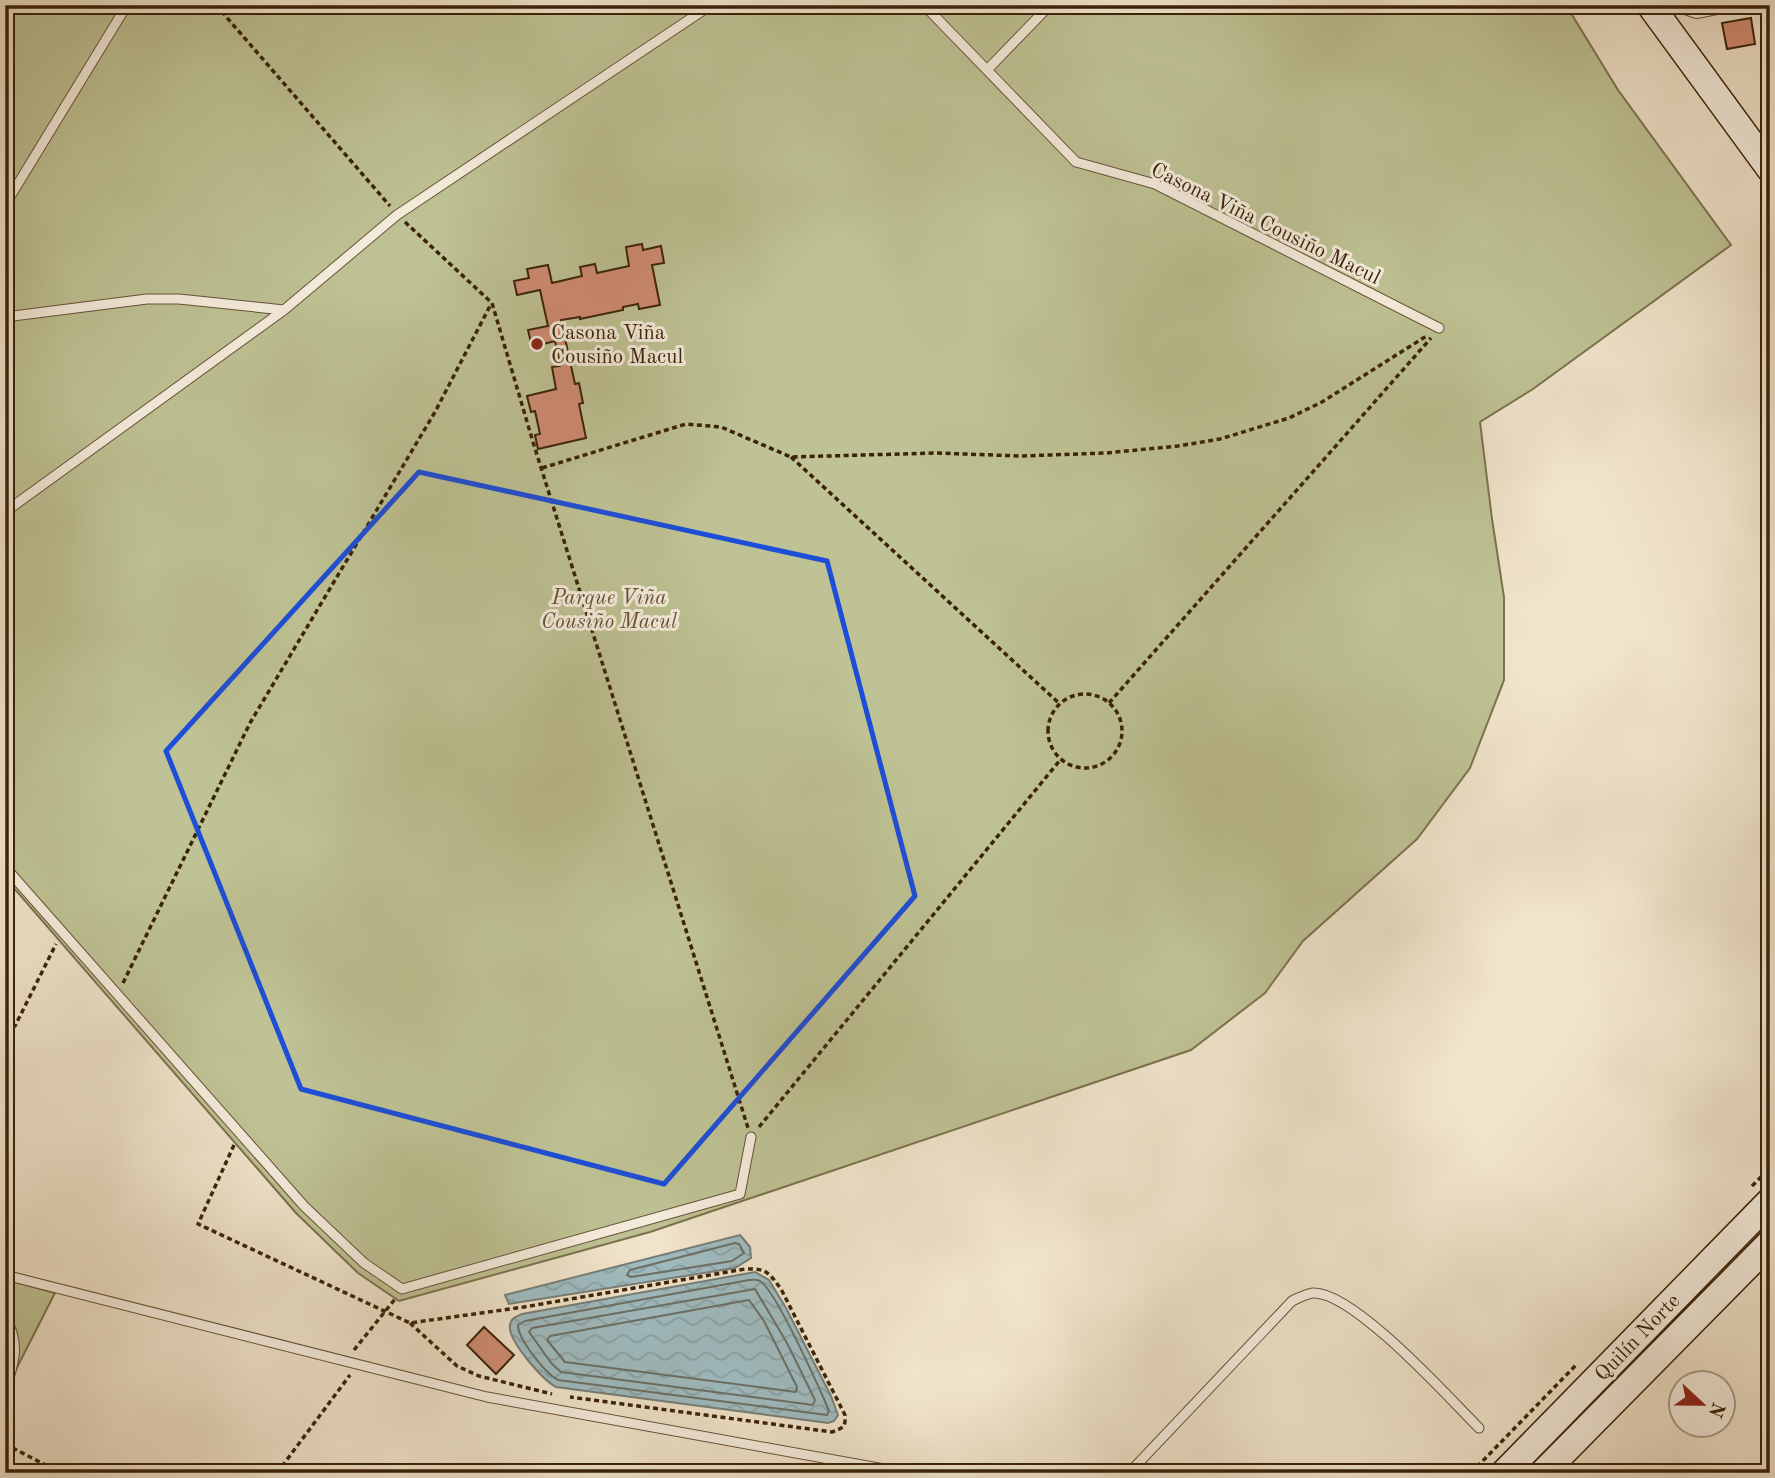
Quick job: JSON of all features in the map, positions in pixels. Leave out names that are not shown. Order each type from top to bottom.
[{"type":"street","points":[[1650,5],[1770,169]]},
{"type":"street","points":[[1686,5],[1697,9],[1717,5]]},
{"type":"street","name":"Quilín Norte","points":[[1504,1473],[1770,1202]]},
{"type":"street","name":"Quilín Norte","points":[[1543,1473],[1770,1242]]},
{"type":"lane","points":[[5,205],[127,5]]},
{"type":"lane","points":[[5,512],[284,310],[397,215],[711,5]]},
{"type":"lane","name":"Casona Viña Cousiño Macul","points":[[924,5],[1076,162],[1155,184],[1439,328]]},
{"type":"lane","points":[[987,70],[1050,5]]},
{"type":"lane","points":[[5,317],[147,299],[179,299],[284,310]]},
{"type":"lane","points":[[5,867],[304,1206],[364,1263],[402,1289],[740,1194],[751,1137]]},
{"type":"lane","points":[[5,1275],[487,1397],[906,1473]]},
{"type":"lane","points":[[1129,1473],[1292,1301],[1313,1293],[1344,1303],[1373,1323],[1479,1428]]},
{"type":"lane","points":[[5,1316],[13,1331],[16,1351],[5,1392]]},
{"type":"path","points":[[216,5],[397,215],[492,303],[751,1137]]},
{"type":"path","points":[[117,994],[250,723],[436,412],[492,303]]},
{"type":"path","points":[[791,457],[936,453],[1021,456],[1106,453],[1151,450],[1220,439],[1289,418],[1322,402],[1439,328]]},
{"type":"path","points":[[1109,703],[1439,328]]},
{"type":"path","points":[[542,468],[686,424],[721,427],[791,457],[1060,704]]},
{"type":"path","points":[[1080,695],[1100,698],[1109,703],[1117,713],[1121,738],[1108,760],[1097,766],[1084,768],[1072,766],[1061,759],[1048,738],[1053,713],[1060,704],[1080,695]]},
{"type":"path","points":[[751,1137],[1061,759]]},
{"type":"path","points":[[5,1021],[15,1026],[62,932]]},
{"type":"path","points":[[240,1134],[198,1224],[410,1323],[457,1366],[480,1376],[558,1396],[832,1432],[842,1429],[845,1424],[845,1415],[781,1289],[769,1273],[758,1268],[410,1323]]},
{"type":"path","points":[[277,1473],[350,1375],[345,1361],[402,1289]]},
{"type":"path","points":[[5,1444],[61,1473]]},
{"type":"highlighted area","points":[[419,472],[827,561],[915,896],[664,1184],[301,1089],[166,751]]},
{"type":"green space","name":"Parque Viña Cousiño Macul","points":[[5,5],[1566,5],[1618,90],[1731,245],[1533,389],[1480,422],[1504,597],[1504,680],[1470,768],[1417,839],[1303,941],[1265,993],[1191,1050],[650,1232],[399,1301],[358,1273],[296,1213],[5,878]]},
{"type":"green space","points":[[1770,1212],[1770,1231],[1533,1473],[1515,1473]]},
{"type":"green space","points":[[5,1279],[55,1293],[5,1391]]},
{"type":"water","points":[[740,1235],[750,1247],[751,1258],[735,1268],[509,1304],[505,1295]]},
{"type":"water","points":[[755,1272],[769,1280],[786,1308],[831,1396],[838,1415],[834,1421],[828,1423],[556,1387],[527,1359],[511,1332],[512,1321],[522,1314]]},
{"type":"building","points":[[1761,5],[1770,5],[1770,35]]},
{"type":"building","points":[[1751,18],[1755,44],[1727,49],[1722,23]]},
{"type":"building","name":"Casona Viña Cousiño Macul","points":[[642,244],[643,250],[661,246],[664,263],[652,265],[660,305],[639,309],[638,304],[580,319],[561,320],[575,384],[579,383],[583,403],[579,404],[586,438],[538,449],[535,435],[540,434],[535,411],[531,412],[527,396],[556,389],[552,367],[560,366],[555,341],[532,347],[528,330],[548,326],[540,290],[517,295],[514,281],[529,278],[527,269],[548,265],[552,283],[582,276],[580,267],[595,264],[597,273],[629,266],[626,247]]},
{"type":"building","points":[[484,1327],[514,1355],[496,1374],[467,1345]]},
{"type":"place","name":"Casona Viña Cousiño Macul","points":[[537,344]]}]
